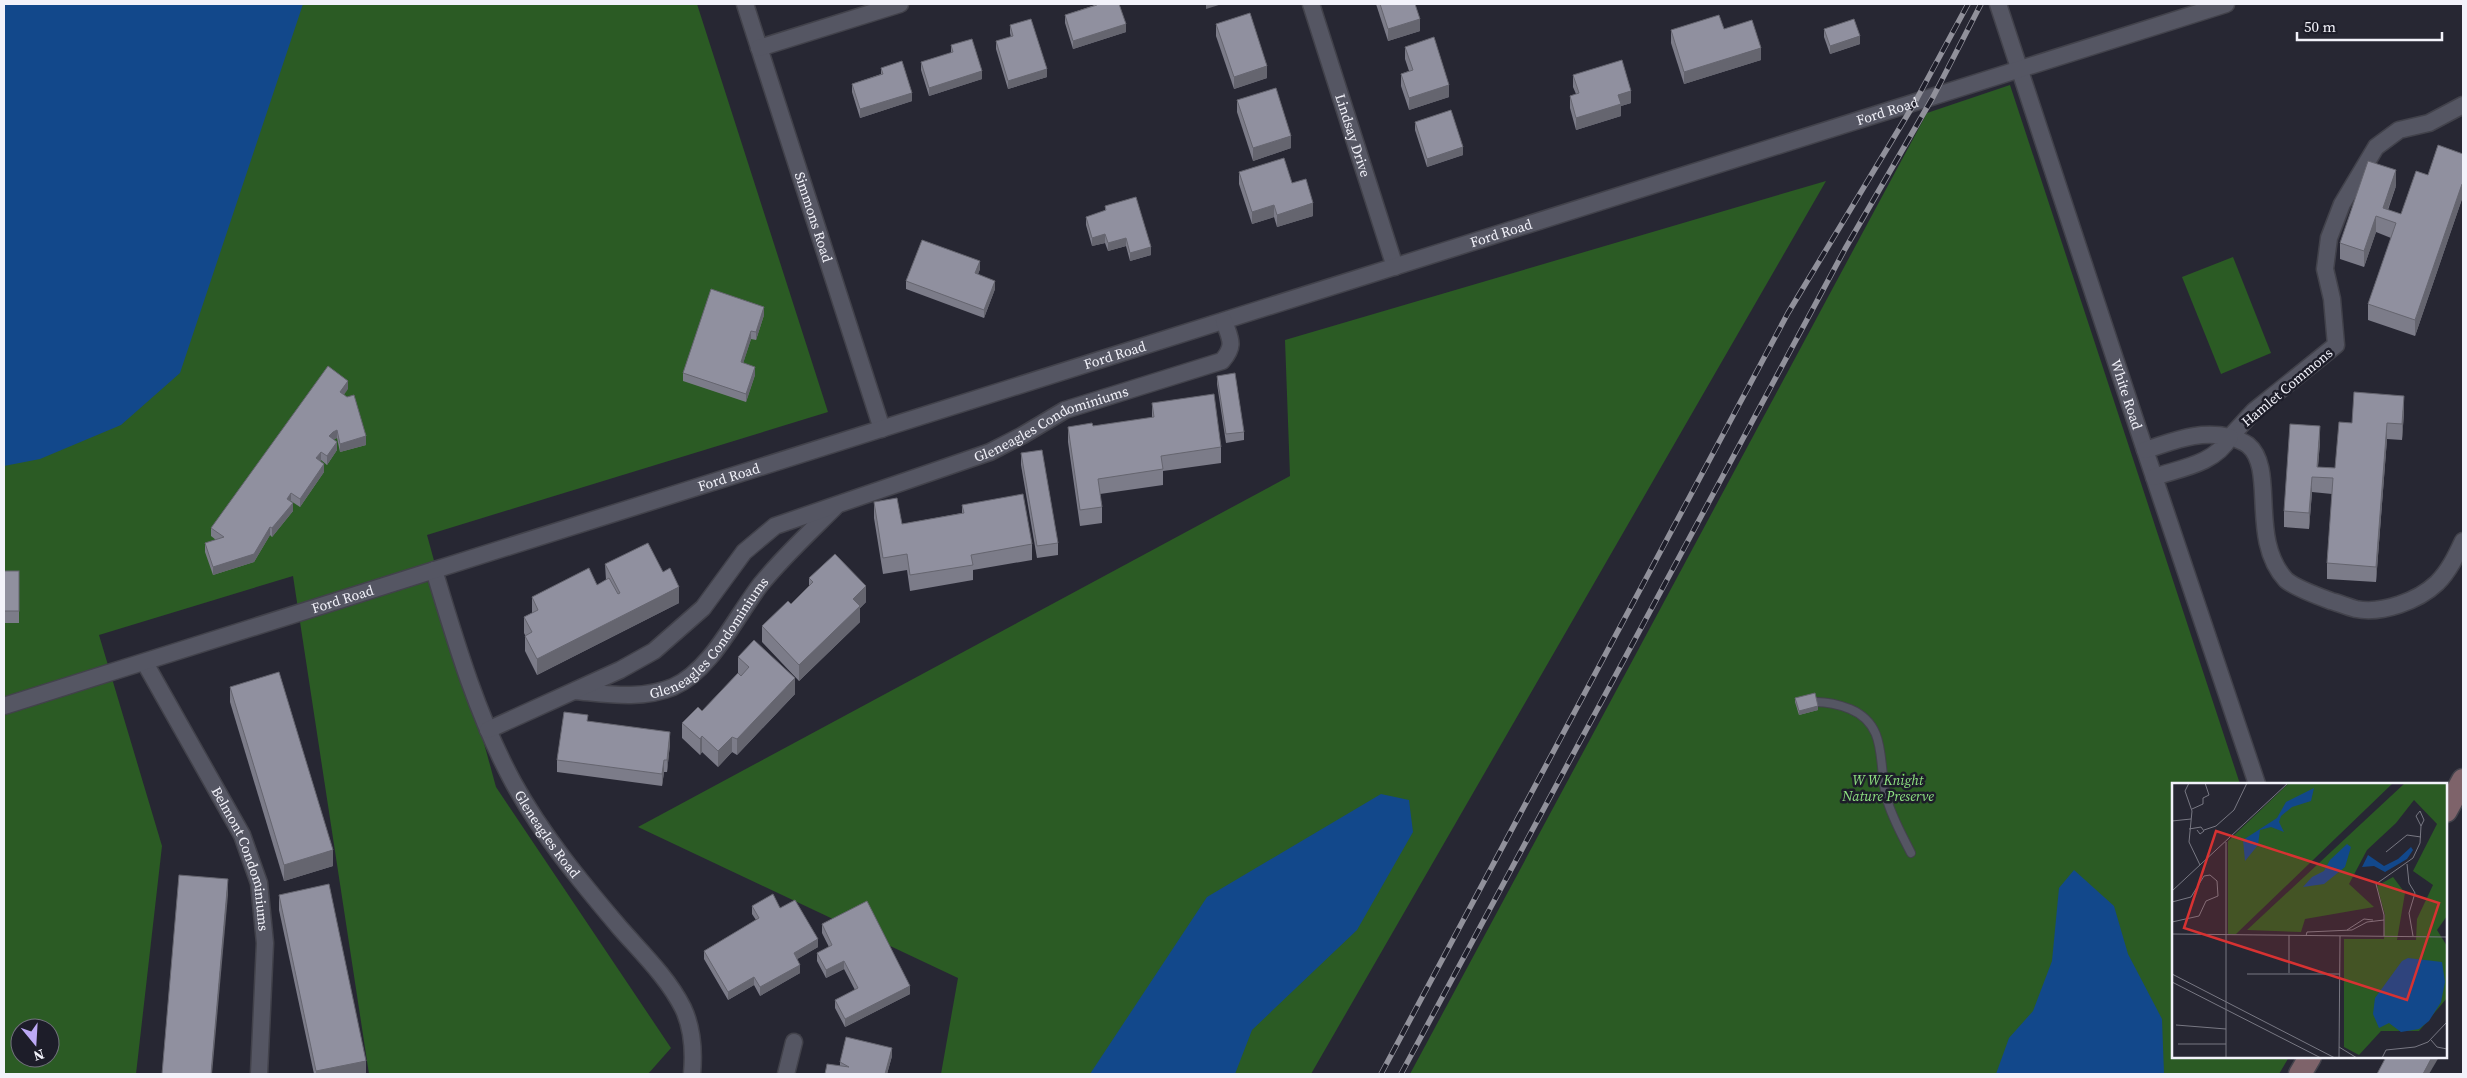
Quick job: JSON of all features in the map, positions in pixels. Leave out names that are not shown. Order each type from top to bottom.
[{"type":"main road","points":[[2447,810],[2463,780]]},
{"type":"main road","points":[[2300,1074],[2309,1058]]},
{"type":"street","name":"Simmons Road","points":[[745,4],[882,429]]},
{"type":"street","points":[[759,48],[900,4]]},
{"type":"street","name":"Lindsay Drive","points":[[1311,4],[1395,266]]},
{"type":"street","name":"White Road","points":[[1998,4],[2257,783]]},
{"type":"street","name":"Ford Road","points":[[4,706],[2226,4]]},
{"type":"street","name":"Hamlet Commons","points":[[2154,477],[2214,456],[2224,448],[2230,437],[2254,411],[2336,345],[2332,299],[2325,269],[2329,238],[2342,204],[2376,147],[2399,130],[2429,123],[2463,105]]},
{"type":"street","name":"Gleneagles Condominiums","points":[[488,730],[620,670],[654,651],[682,629],[703,608],[744,552],[775,526],[990,452],[1023,435],[1064,410],[1222,361],[1230,351],[1231,342],[1224,320]]},
{"type":"street","name":"Hamlet Commons","points":[[2145,450],[2193,435],[2208,433],[2230,437],[2248,446],[2261,466],[2265,539],[2273,563],[2288,581],[2324,599],[2357,609],[2382,610],[2413,598],[2437,583],[2452,565],[2462,548]]},
{"type":"street","name":"Gleneagles Condominiums","points":[[574,691],[633,696],[653,693],[674,686],[692,675],[708,659],[762,583],[839,504]]},
{"type":"street","name":"Gleneagles Road","points":[[434,570],[466,675],[488,730],[513,782],[536,820],[562,856],[656,969],[679,1001],[690,1026],[693,1044],[692,1074]]},
{"type":"street","name":"Belmont Condominiums","points":[[145,663],[242,835],[259,883],[265,943],[259,1074]]},
{"type":"street","points":[[786,1074],[794,1042]]},
{"type":"lane","points":[[1816,702],[1845,707],[1861,714],[1871,723],[1877,735],[1886,796],[1892,815],[1911,853]]},
{"type":"green space","points":[[4,4],[697,4],[828,412],[427,535],[496,787],[671,1048],[648,1074],[369,1074],[293,576],[99,635],[162,846],[136,1074],[4,1074]]},
{"type":"green space","name":"W W Knight Nature Preserve","points":[[2010,85],[2240,783],[2172,783],[2172,1058],[2288,1058],[2279,1074],[1410,1074],[1927,113]]},
{"type":"green space","points":[[1826,181],[1311,1074],[941,1074],[958,978],[638,827],[1290,476],[1285,340]]},
{"type":"green space","points":[[2233,257],[2271,353],[2221,374],[2182,277]]},
{"type":"water","points":[[4,4],[303,4],[180,373],[121,425],[40,459],[4,466]]},
{"type":"water","points":[[1381,794],[1409,800],[1413,832],[1357,930],[1252,1030],[1235,1074],[1090,1074],[1207,897]]},
{"type":"water","points":[[2074,870],[2114,906],[2128,954],[2162,1019],[2164,1074],[1996,1074],[2009,1038],[2033,1011],[2052,961],[2059,888]]},
{"type":"building","points":[[1096,4],[1119,4],[1126,24],[1073,41],[1065,15]]},
{"type":"building","points":[[1380,4],[1415,4],[1420,19],[1388,29]]},
{"type":"building","points":[[1250,13],[1267,66],[1234,77],[1216,24]]},
{"type":"building","points":[[1719,15],[1724,29],[1752,20],[1761,48],[1684,72],[1671,30]]},
{"type":"building","points":[[1031,19],[1047,69],[1008,81],[996,41],[1013,36],[1010,25]]},
{"type":"building","points":[[1854,19],[1860,36],[1830,46],[1824,29]]},
{"type":"building","points":[[1434,37],[1449,85],[1409,98],[1401,74],[1413,70],[1405,47]]},
{"type":"building","points":[[972,39],[982,71],[929,88],[921,62],[953,52],[951,45]]},
{"type":"building","points":[[1622,60],[1631,91],[1618,95],[1621,104],[1576,118],[1570,96],[1579,93],[1573,75]]},
{"type":"building","points":[[902,61],[912,93],[860,109],[852,84],[883,74],[881,68]]},
{"type":"building","points":[[1276,88],[1291,136],[1253,148],[1237,100]]},
{"type":"building","points":[[1451,110],[1463,147],[1427,159],[1415,122]]},
{"type":"building","points":[[2438,145],[2463,154],[2463,184],[2415,320],[2368,304],[2396,223],[2376,216],[2364,251],[2340,243],[2368,161],[2396,170],[2383,208],[2401,214],[2416,171],[2428,175]]},
{"type":"building","points":[[1284,158],[1292,183],[1306,179],[1313,203],[1277,215],[1274,205],[1252,212],[1239,172]]},
{"type":"building","points":[[1136,197],[1151,247],[1130,253],[1126,238],[1108,243],[1105,234],[1092,238],[1086,217],[1106,210],[1105,206]]},
{"type":"building","points":[[922,240],[980,261],[975,273],[995,281],[984,310],[906,281]]},
{"type":"building","points":[[711,289],[764,307],[756,332],[751,331],[741,362],[755,367],[746,394],[683,373]]},
{"type":"building","points":[[328,366],[348,381],[340,392],[347,397],[354,395],[366,436],[340,444],[337,430],[333,432],[329,436],[337,442],[327,456],[321,452],[316,458],[324,464],[300,499],[291,493],[287,499],[293,503],[272,528],[270,527],[254,554],[213,567],[205,543],[224,537],[211,528]]},
{"type":"building","points":[[1235,373],[1244,432],[1226,434],[1217,376]]},
{"type":"building","points":[[2354,392],[2404,396],[2402,424],[2387,423],[2376,567],[2327,563],[2333,478],[2312,477],[2309,513],[2284,511],[2290,424],[2320,426],[2317,467],[2335,468],[2339,422],[2352,423]]},
{"type":"building","points":[[1214,394],[1221,447],[1161,456],[1163,469],[1098,479],[1102,507],[1080,510],[1068,427],[1092,423],[1093,426],[1154,417],[1152,403]]},
{"type":"building","points":[[1042,450],[1058,543],[1037,546],[1021,453]]},
{"type":"building","points":[[1023,494],[1032,544],[971,555],[973,565],[910,575],[907,554],[883,558],[874,502],[897,498],[902,524],[964,513],[962,505]]},
{"type":"building","points":[[648,543],[663,572],[670,568],[679,587],[537,659],[525,636],[532,632],[524,617],[538,610],[532,597],[589,568],[597,585],[609,578],[618,594],[620,593],[605,564]]},
{"type":"building","points":[[835,554],[866,586],[853,599],[860,606],[799,665],[762,626],[788,601],[791,604],[813,582],[809,578]]},
{"type":"building","points":[[4,571],[19,571],[19,611],[4,611]]},
{"type":"building","points":[[754,640],[795,678],[737,739],[732,737],[718,751],[702,736],[700,739],[682,723],[698,707],[702,711],[738,673],[741,676],[749,667],[738,657]]},
{"type":"building","points":[[279,672],[333,850],[284,865],[230,687]]},
{"type":"building","points":[[1815,693],[1818,706],[1799,711],[1795,698]]},
{"type":"building","points":[[564,712],[588,715],[587,721],[670,732],[667,760],[664,760],[662,774],[557,760]]},
{"type":"building","points":[[179,875],[228,879],[211,1074],[162,1074]]},
{"type":"building","points":[[329,884],[366,1061],[316,1071],[279,895]]},
{"type":"building","points":[[773,894],[780,908],[795,900],[818,939],[794,953],[800,965],[760,987],[754,977],[728,992],[704,951],[759,918],[752,906]]},
{"type":"building","points":[[867,901],[910,986],[845,1019],[835,1000],[858,988],[844,961],[826,970],[817,953],[832,945],[822,924]]},
{"type":"building","points":[[846,1037],[892,1048],[885,1074],[825,1074],[827,1064],[849,1067],[840,1062]]},
{"type":"building","points":[[2385,1058],[2431,1058],[2423,1074],[2377,1074]]},
{"type":"railway","points":[[1381,1074],[1788,313],[1914,104],[1968,4]]},
{"type":"railway","points":[[1401,1074],[1845,249],[1933,97],[1981,4]]}]
